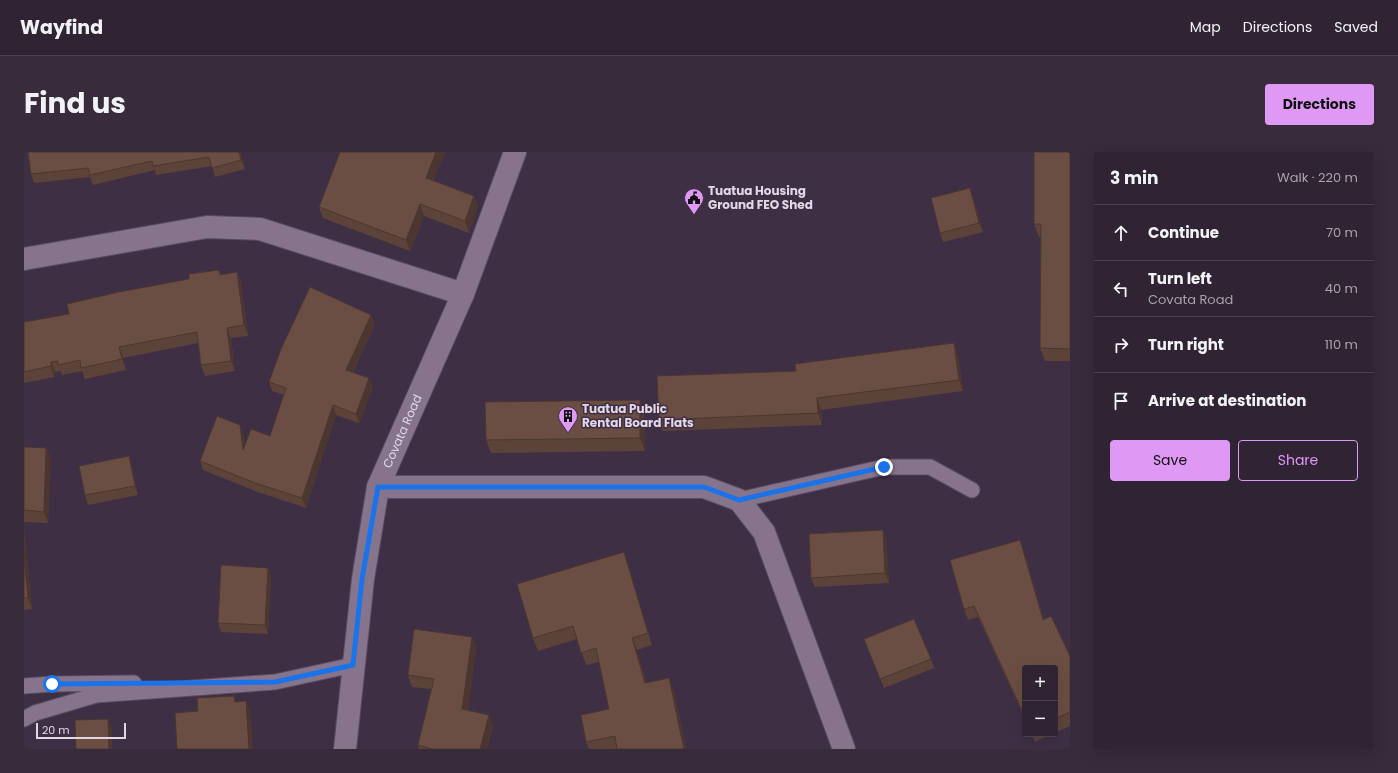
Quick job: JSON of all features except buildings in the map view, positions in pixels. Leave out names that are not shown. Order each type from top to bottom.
[{"type":"street","name":"Covata Road","points":[[345,749],[362,579],[378,487],[463,294],[515,152]]},
{"type":"street","points":[[24,259],[207,227],[260,229],[463,294]]},
{"type":"street","points":[[378,487],[704,487],[739,500],[764,532],[844,749]]},
{"type":"lane","points":[[739,500],[884,467],[930,467],[972,490]]},
{"type":"lane","points":[[24,719],[35,713],[96,695],[275,682],[353,665]]},
{"type":"lane","points":[[24,686],[52,684],[275,682]]},
{"type":"place","name":"Tuatua Housing Ground FEO Shed","points":[[694,215]]},
{"type":"place","name":"Tuatua Public Rental Board Flats","points":[[568,433]]},
{"type":"route","points":[[52,684],[275,682],[353,665],[362,579],[378,487],[704,487],[739,500],[884,467]]}]
